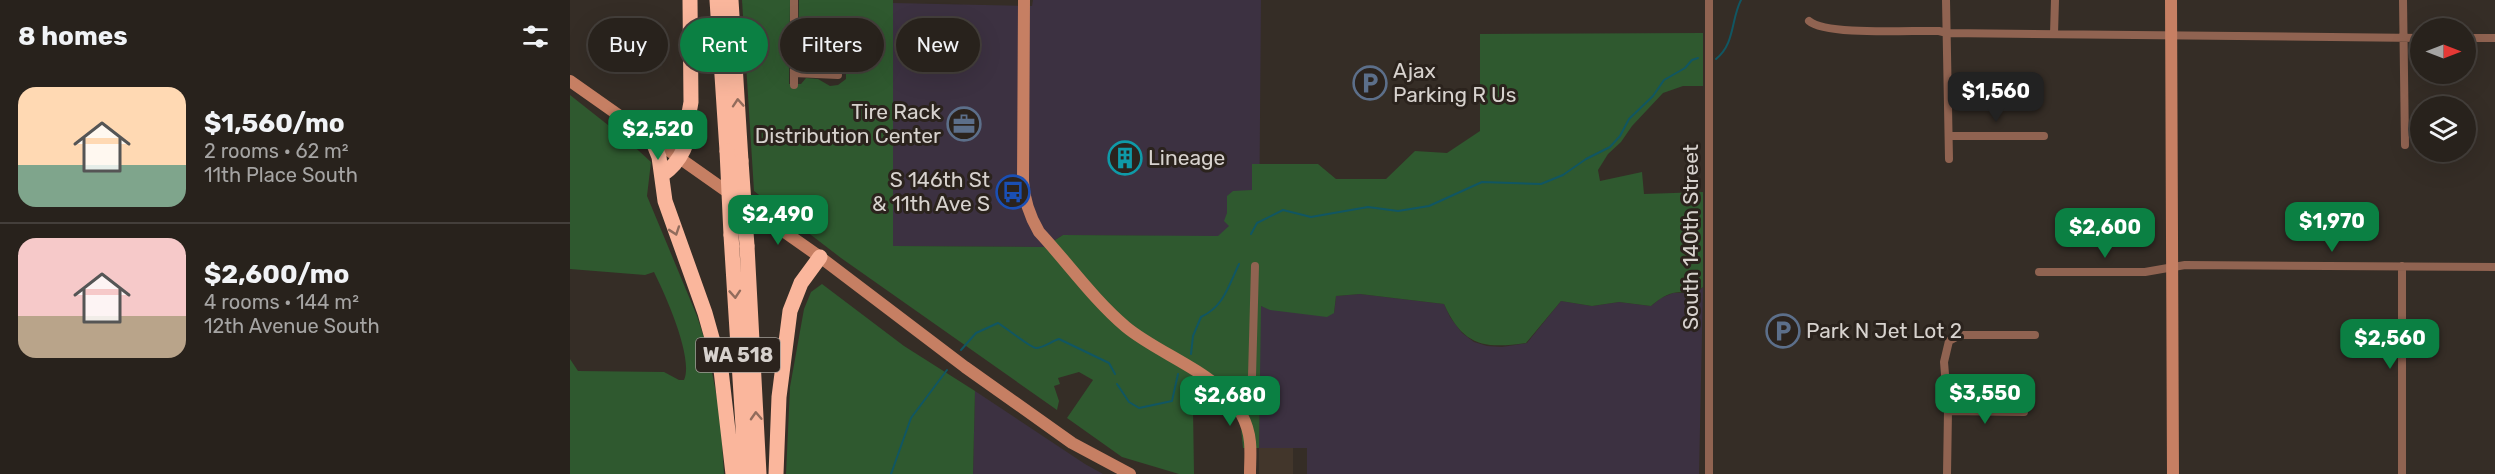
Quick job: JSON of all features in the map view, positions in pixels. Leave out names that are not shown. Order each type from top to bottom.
[{"type":"highway","points":[[690,0],[690,18]]},
{"type":"highway","name":"WA 518","points":[[717,0],[746,474]]},
{"type":"highway","name":"WA 518","points":[[731,0],[759,474]]},
{"type":"highway","points":[[691,72],[689,118],[677,133],[653,138],[662,175],[665,201],[705,314],[721,370],[733,474]]},
{"type":"highway","points":[[662,175],[680,159],[695,111],[693,72]]},
{"type":"highway","points":[[776,474],[778,409],[790,311],[801,283],[820,257]]},
{"type":"street","points":[[794,0],[794,85]]},
{"type":"street","points":[[1024,0],[1024,199],[1031,220],[1113,315],[1138,336],[1211,381],[1234,403],[1247,428],[1250,442],[1250,474]]},
{"type":"street","name":"South 140th Street","points":[[1709,0],[1710,474]]},
{"type":"street","points":[[1946,0],[1949,159]]},
{"type":"street","points":[[2054,34],[2055,0]]},
{"type":"street","points":[[2171,0],[2173,474]]},
{"type":"street","points":[[2403,0],[2405,145]]},
{"type":"street","points":[[1809,21],[1815,25],[1840,30],[1947,33],[2410,37]]},
{"type":"street","points":[[2476,38],[2495,38]]},
{"type":"street","points":[[794,73],[838,75]]},
{"type":"street","points":[[570,81],[820,257],[965,367],[1072,443],[1130,474]]},
{"type":"street","points":[[1949,136],[2044,136]]},
{"type":"street","points":[[2039,272],[2145,272],[2185,265],[2495,267]]},
{"type":"street","points":[[1234,403],[1247,391],[1252,376],[1255,266]]},
{"type":"street","points":[[2402,266],[2402,474]]},
{"type":"street","points":[[1947,474],[1944,362],[1949,341],[1960,335],[2035,335]]},
{"type":"street","points":[[1947,411],[2024,412]]},
{"type":"street","points":[[1244,474],[1250,459]]},
{"type":"shaded area","points":[[1033,0],[1261,0],[1259,237],[1063,235],[1044,247],[892,246],[893,3],[1032,6]]},
{"type":"shaded area","points":[[1703,287],[1699,474],[1307,474],[1307,448],[1259,448],[1260,306],[1334,313],[1336,296],[1360,294],[1444,304],[1462,333],[1474,342],[1502,347],[1527,343],[1561,301],[1592,306],[1619,302],[1651,306],[1661,298],[1673,293],[1696,293]]},
{"type":"shaded area","points":[[975,391],[1085,464],[1103,474],[973,474]]},
{"type":"shaded area","points":[[1259,448],[1293,448],[1293,474],[1259,474]]},
{"type":"green space","points":[[742,0],[790,0],[790,18],[780,18],[780,72],[789,72],[789,84],[801,84],[806,78],[818,79],[830,86],[838,85],[846,79],[846,72],[884,72],[884,18],[799,18],[799,0],[893,0],[893,246],[1044,247],[1063,235],[1218,236],[1229,226],[1224,221],[1227,213],[1227,196],[1233,191],[1252,190],[1252,164],[1318,164],[1336,179],[1386,179],[1415,151],[1447,153],[1480,131],[1480,34],[1703,33],[1703,86],[1683,86],[1663,93],[1608,154],[1598,170],[1600,181],[1642,172],[1644,194],[1703,192],[1703,287],[1692,292],[1670,294],[1651,306],[1619,302],[1592,306],[1561,301],[1526,343],[1511,345],[1476,342],[1459,329],[1444,304],[1360,294],[1336,296],[1334,313],[1327,317],[1270,310],[1261,306],[1259,448],[1243,448],[1239,410],[1193,409],[1194,474],[1179,474],[1122,457],[1067,418],[1093,380],[1079,372],[1058,378],[1060,384],[1054,386],[1059,401],[1057,410],[841,258],[754,191],[747,72],[768,72],[768,18],[743,18]]},
{"type":"green space","points":[[570,95],[651,162],[647,196],[697,316],[707,347],[720,413],[724,474],[570,474],[570,359],[578,371],[664,372],[679,380],[684,380],[686,370],[677,326],[654,272],[645,275],[570,269]]},
{"type":"green space","points":[[822,284],[904,346],[975,391],[973,474],[786,474],[790,387],[804,309],[811,292]]},
{"type":"waterway","points":[[1716,59],[1730,39],[1741,0]]},
{"type":"waterway","points":[[1251,234],[1257,223],[1283,210],[1311,217],[1368,207],[1398,211],[1429,206],[1482,182],[1541,184],[1563,175],[1586,159],[1610,147],[1620,136],[1629,119],[1653,96],[1664,80],[1698,58]]},
{"type":"waterway","points":[[1191,354],[1193,336],[1201,317],[1209,313],[1220,301],[1239,264]]},
{"type":"waterway","points":[[961,350],[976,333],[998,323],[1036,348],[1059,339],[1109,363],[1115,374]]},
{"type":"waterway","points":[[891,474],[911,418],[947,370]]},
{"type":"waterway","points":[[1117,384],[1129,402],[1139,408],[1172,401],[1178,374]]},
{"type":"place","name":"Ajax Parking R Us","points":[[1370,83]]},
{"type":"place","name":"Tire Rack Distribution Center","points":[[964,124]]},
{"type":"place","name":"Lineage","points":[[1125,158]]},
{"type":"place","name":"S 146th St & 11th Ave S","points":[[1013,192]]},
{"type":"place","name":"Park N Jet Lot 2","points":[[1783,331]]}]
